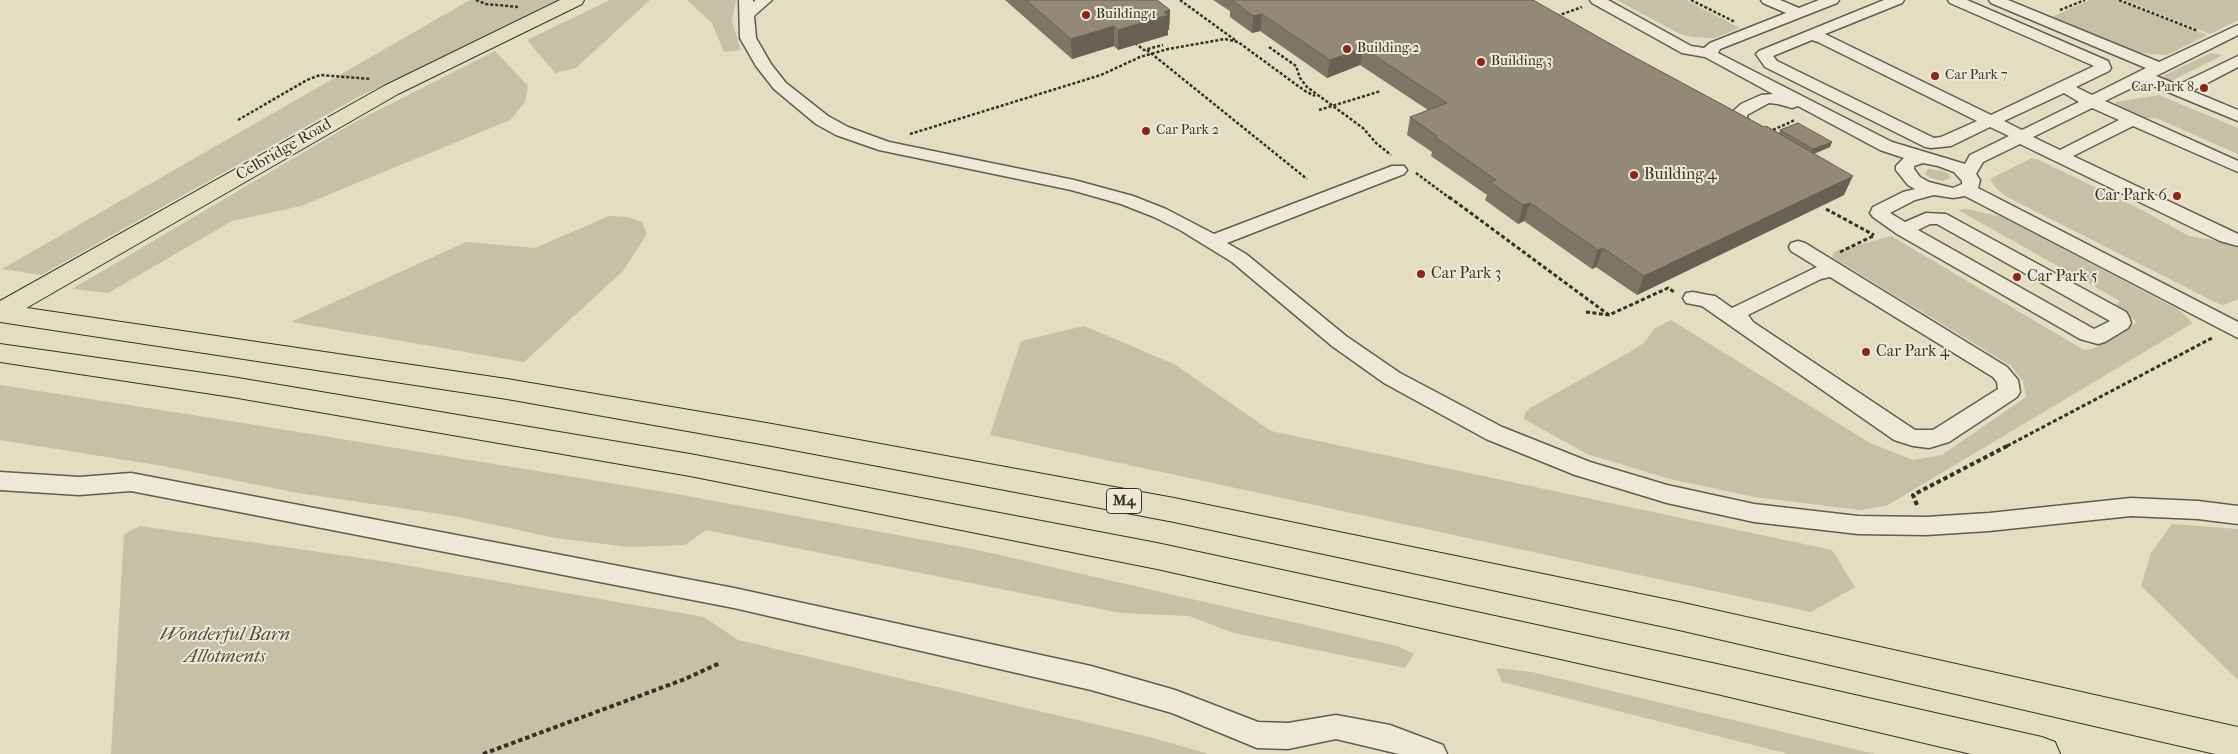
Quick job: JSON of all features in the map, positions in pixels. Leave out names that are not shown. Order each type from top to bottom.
[{"type":"main road","name":"Celbridge Road","points":[[0,313],[391,90],[575,0]]},
{"type":"main road","name":"M4","points":[[0,313],[488,386],[772,435],[1174,510],[1679,616],[2238,743]]},
{"type":"main road","points":[[0,353],[232,387],[680,463],[1157,556],[1717,679],[2042,754]]},
{"type":"street","points":[[765,0],[747,7],[747,30],[752,46],[780,86],[822,120],[842,131],[885,146],[1074,185],[1127,200],[1187,226],[1239,258],[1339,341],[1392,378],[1459,416],[1519,444],[1583,469],[1624,482],[1754,513],[1858,525],[1926,526],[1989,522],[2105,508],[2131,507],[2198,510],[2238,515]]},
{"type":"street","points":[[1598,0],[1687,50],[1710,53],[1886,146],[1922,158],[1946,162],[1967,182],[2238,331]]},
{"type":"street","points":[[1768,0],[1814,5]]},
{"type":"street","points":[[1897,0],[1764,54],[1765,58],[1772,64],[1923,141],[1940,144],[2103,68],[2102,64],[1955,0]]},
{"type":"street","points":[[1996,0],[2159,68]]},
{"type":"street","points":[[1710,53],[1710,50],[1715,46],[1814,5]]},
{"type":"street","points":[[1768,140],[1749,129],[1741,122],[1738,114],[1747,107],[1767,98],[1780,99],[1858,136],[1888,155],[1914,181],[1933,190],[1953,193],[1967,182],[1976,159],[2238,29]]},
{"type":"street","points":[[1812,34],[2227,237],[2238,240]]},
{"type":"street","points":[[2213,42],[2238,57]]},
{"type":"street","points":[[2179,91],[2238,61]]},
{"type":"street","points":[[2143,76],[2238,116]]},
{"type":"street","points":[[2067,86],[2075,94],[2091,102],[2238,167]]},
{"type":"street","points":[[2060,156],[2132,120]]},
{"type":"street","points":[[1879,210],[1904,184],[1905,166],[1908,162],[1922,158]]},
{"type":"street","points":[[1214,241],[1402,166]]},
{"type":"street","points":[[1879,210],[1909,196],[1933,190]]},
{"type":"street","points":[[1879,210],[1880,216],[1899,227],[2087,334],[2098,337],[2121,323],[2119,317],[1940,218],[1926,219],[1899,227]]},
{"type":"street","points":[[1687,297],[1708,300],[1902,434],[1913,438],[1929,440],[1941,436],[2009,392],[2007,380],[2000,372],[1798,247]]},
{"type":"street","points":[[1745,326],[1738,316],[1739,312],[1817,273],[1832,270],[1843,274]]},
{"type":"street","points":[[0,481],[79,486],[132,482],[395,532],[734,598],[1091,678],[1174,702],[1257,735],[1288,736],[1336,727],[1390,738],[1433,754]]},
{"type":"path","points":[[476,0],[486,4],[536,7],[548,13]]},
{"type":"path","points":[[1180,0],[1305,91],[1315,96]]},
{"type":"path","points":[[1555,16],[1598,0]]},
{"type":"path","points":[[2119,0],[2213,42]]},
{"type":"path","points":[[885,146],[892,140],[1110,72],[1131,61],[1168,49],[1218,40],[1238,42]]},
{"type":"path","points":[[1133,41],[1144,50],[1153,54],[1307,179]]},
{"type":"path","points":[[1147,50],[1163,45]]},
{"type":"path","points":[[1269,47],[1296,66],[1300,78],[1307,88],[1334,105],[1363,128],[1376,143],[1402,166],[1609,315]]},
{"type":"path","points":[[238,120],[320,75],[376,80],[391,90]]},
{"type":"path","points":[[1319,110],[1381,91]]},
{"type":"path","points":[[1826,209],[1873,236],[1899,227]]},
{"type":"path","points":[[1586,312],[1609,315],[1668,288],[1687,297]]},
{"type":"path","points":[[1926,526],[1913,495],[2213,337],[2216,319]]},
{"type":"path","points":[[483,754],[685,679],[720,663]]},
{"type":"green space","points":[[470,0],[563,0],[360,96],[41,275],[2,269]]},
{"type":"green space","points":[[610,0],[650,0],[576,68],[555,73],[527,40]]},
{"type":"green space","points":[[687,0],[736,0],[732,21],[741,50],[724,52],[712,23]]},
{"type":"green space","points":[[1617,0],[1686,0],[1740,28],[1714,38],[1691,37],[1678,33]]},
{"type":"green space","points":[[2090,0],[2118,0],[2207,35],[2167,55],[2150,54],[2126,50],[2049,18]]},
{"type":"green space","points":[[2124,0],[2238,0],[2238,20],[2210,34]]},
{"type":"green space","points":[[495,51],[528,86],[525,102],[510,120],[301,206],[232,221],[108,293],[72,289],[355,122]]},
{"type":"green space","points":[[2211,53],[2223,55],[2169,82],[2162,78],[2165,75]]},
{"type":"green space","points":[[2159,95],[2238,128],[2238,154],[2156,118],[2141,118],[2115,105],[2116,102]]},
{"type":"green space","points":[[2032,158],[2140,209],[2189,236],[2219,241],[2238,248],[2238,299],[2224,305],[2219,304],[2005,196],[1995,187],[1990,179]]},
{"type":"green space","points":[[1928,169],[1943,171],[1949,174],[1950,178],[1943,181],[1931,178],[1925,174]]},
{"type":"green space","points":[[1968,209],[2002,217],[2179,310],[2193,323],[1886,506],[1860,510],[1754,497],[1670,479],[1587,454],[1524,419],[1525,413],[1530,408],[1628,353],[1644,343],[1654,329],[1671,320],[1870,443],[1913,460],[1942,455],[2026,397],[2023,381],[2011,366],[1832,257],[1834,252],[1891,236],[2084,350],[2095,348],[2137,322],[2114,308],[2120,301],[1958,210]]},
{"type":"green space","points":[[609,216],[627,217],[642,222],[647,234],[623,271],[524,362],[291,322],[466,242],[535,248]]},
{"type":"green space","points":[[1084,326],[1174,364],[1271,431],[1832,550],[1855,587],[1811,612],[990,435],[1021,341]]},
{"type":"green space","points":[[0,385],[671,493],[973,549],[1397,646],[1414,654],[1405,668],[1234,633],[1189,616],[1121,613],[706,530],[685,545],[629,547],[555,538],[454,516],[298,493],[163,466],[0,440]]},
{"type":"green space","points":[[2172,524],[2238,529],[2238,680],[2141,586],[2151,553]]},
{"type":"green space","name":"Wonderful Barn Allotments","points":[[140,526],[381,561],[704,617],[738,640],[1149,737],[1209,754],[111,754],[124,534]]},
{"type":"green space","points":[[1496,668],[1532,672],[1875,754],[1789,754],[1502,682]]},
{"type":"building","points":[[1026,0],[1157,0],[1170,10],[1164,12],[1168,15],[1118,30],[1114,26],[1071,39]]},
{"type":"building","points":[[1232,0],[1533,0],[1623,51],[1764,127],[1766,126],[1853,176],[1644,276],[1603,248],[1598,250],[1530,203],[1523,205],[1490,182],[1496,180],[1410,117],[1447,103],[1363,48],[1330,60],[1262,14],[1253,16]]},
{"type":"building","points":[[1798,123],[1832,142],[1813,149],[1780,130]]},
{"type":"place","name":"Building 1","points":[[1086,15]]},
{"type":"place","name":"Building 2","points":[[1347,49]]},
{"type":"place","name":"Building 3","points":[[1481,62]]},
{"type":"place","name":"Car Park 7","points":[[1935,76]]},
{"type":"place","name":"Car Park 8","points":[[2204,88]]},
{"type":"place","name":"Car Park 2","points":[[1146,131]]},
{"type":"place","name":"Building 4","points":[[1634,175]]},
{"type":"place","name":"Car Park 6","points":[[2177,196]]},
{"type":"place","name":"Car Park 3","points":[[1421,274]]},
{"type":"place","name":"Car Park 5","points":[[2017,277]]},
{"type":"place","name":"Car Park 4","points":[[1866,352]]}]
